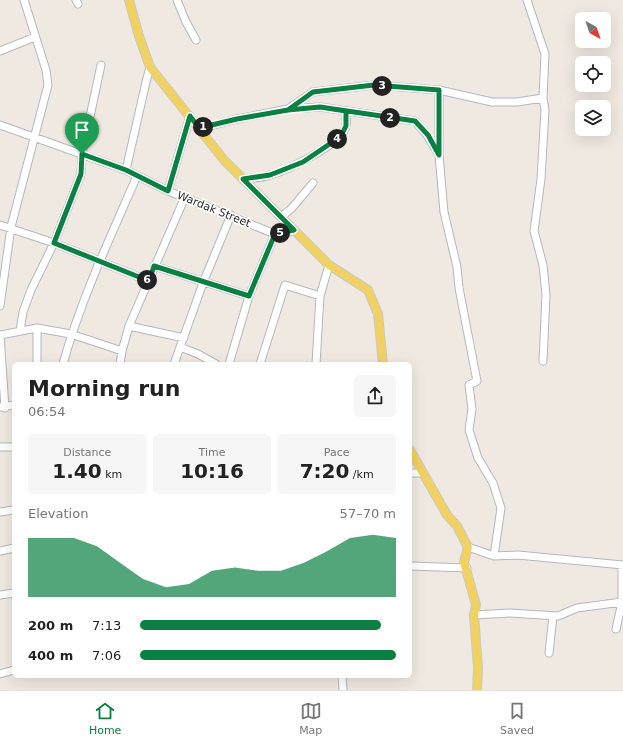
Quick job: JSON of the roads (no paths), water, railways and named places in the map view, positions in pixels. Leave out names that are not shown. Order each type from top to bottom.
[{"type":"main road","points":[[129,0],[138,36],[150,67],[224,160],[329,265],[368,290],[378,314],[383,362]]},
{"type":"main road","points":[[412,454],[447,515],[457,526],[468,547],[464,562],[467,568],[476,605],[474,615],[478,668],[477,690]]},
{"type":"street","points":[[0,306],[11,227],[48,85],[46,70],[24,0]]},
{"type":"street","points":[[177,0],[186,22],[196,40]]},
{"type":"street","points":[[527,0],[545,54],[541,179],[534,231],[543,265],[546,295],[543,361]]},
{"type":"street","points":[[0,51],[35,37]]},
{"type":"street","points":[[20,331],[23,312],[31,290],[54,243],[81,174],[82,154],[101,65]]},
{"type":"street","points":[[126,170],[150,67]]},
{"type":"street","points":[[288,110],[313,92],[374,85],[439,90],[492,102],[517,102],[543,98]]},
{"type":"street","points":[[439,90],[439,155],[444,212],[457,267],[477,381],[469,385],[472,409],[469,430],[478,458],[493,483],[500,508],[494,556]]},
{"type":"street","points":[[199,128],[237,119],[288,110],[320,107],[415,121],[428,135],[439,155]]},
{"type":"street","points":[[243,179],[270,175],[303,162],[342,134],[346,126],[346,111]]},
{"type":"street","points":[[168,191],[190,116]]},
{"type":"street","name":"Wardak Street","points":[[0,125],[35,139],[126,170],[168,191],[231,215],[275,234]]},
{"type":"street","points":[[64,362],[72,334],[99,261],[137,176]]},
{"type":"street","points":[[281,217],[291,209],[313,183]]},
{"type":"street","points":[[120,362],[129,326],[185,197]]},
{"type":"street","points":[[175,362],[203,283],[231,215]]},
{"type":"street","points":[[0,225],[11,227],[54,243],[149,281]]},
{"type":"street","points":[[230,362],[249,296],[275,234],[294,230]]},
{"type":"street","points":[[316,362],[320,296],[329,265]]},
{"type":"street","points":[[154,266],[203,283],[249,296]]},
{"type":"street","points":[[261,362],[285,285],[320,296]]},
{"type":"street","points":[[129,326],[184,338]]},
{"type":"street","points":[[37,328],[37,362]]},
{"type":"street","points":[[12,405],[2,407],[0,336],[37,328],[72,334],[122,351]]},
{"type":"street","points":[[180,347],[198,354],[212,362]]},
{"type":"street","points":[[0,447],[12,447]]},
{"type":"street","points":[[412,473],[423,473]]},
{"type":"street","points":[[0,512],[12,510]]},
{"type":"street","points":[[468,547],[494,556],[518,555],[622,565],[622,602],[616,629]]},
{"type":"street","points":[[0,551],[12,548]]},
{"type":"street","points":[[412,566],[467,568]]},
{"type":"street","points":[[0,595],[12,593]]},
{"type":"street","points":[[474,615],[510,613],[558,616],[577,608],[622,602]]},
{"type":"street","points":[[549,653],[553,616]]},
{"type":"street","points":[[0,674],[12,671]]},
{"type":"street","points":[[341,690],[342,678]]}]
